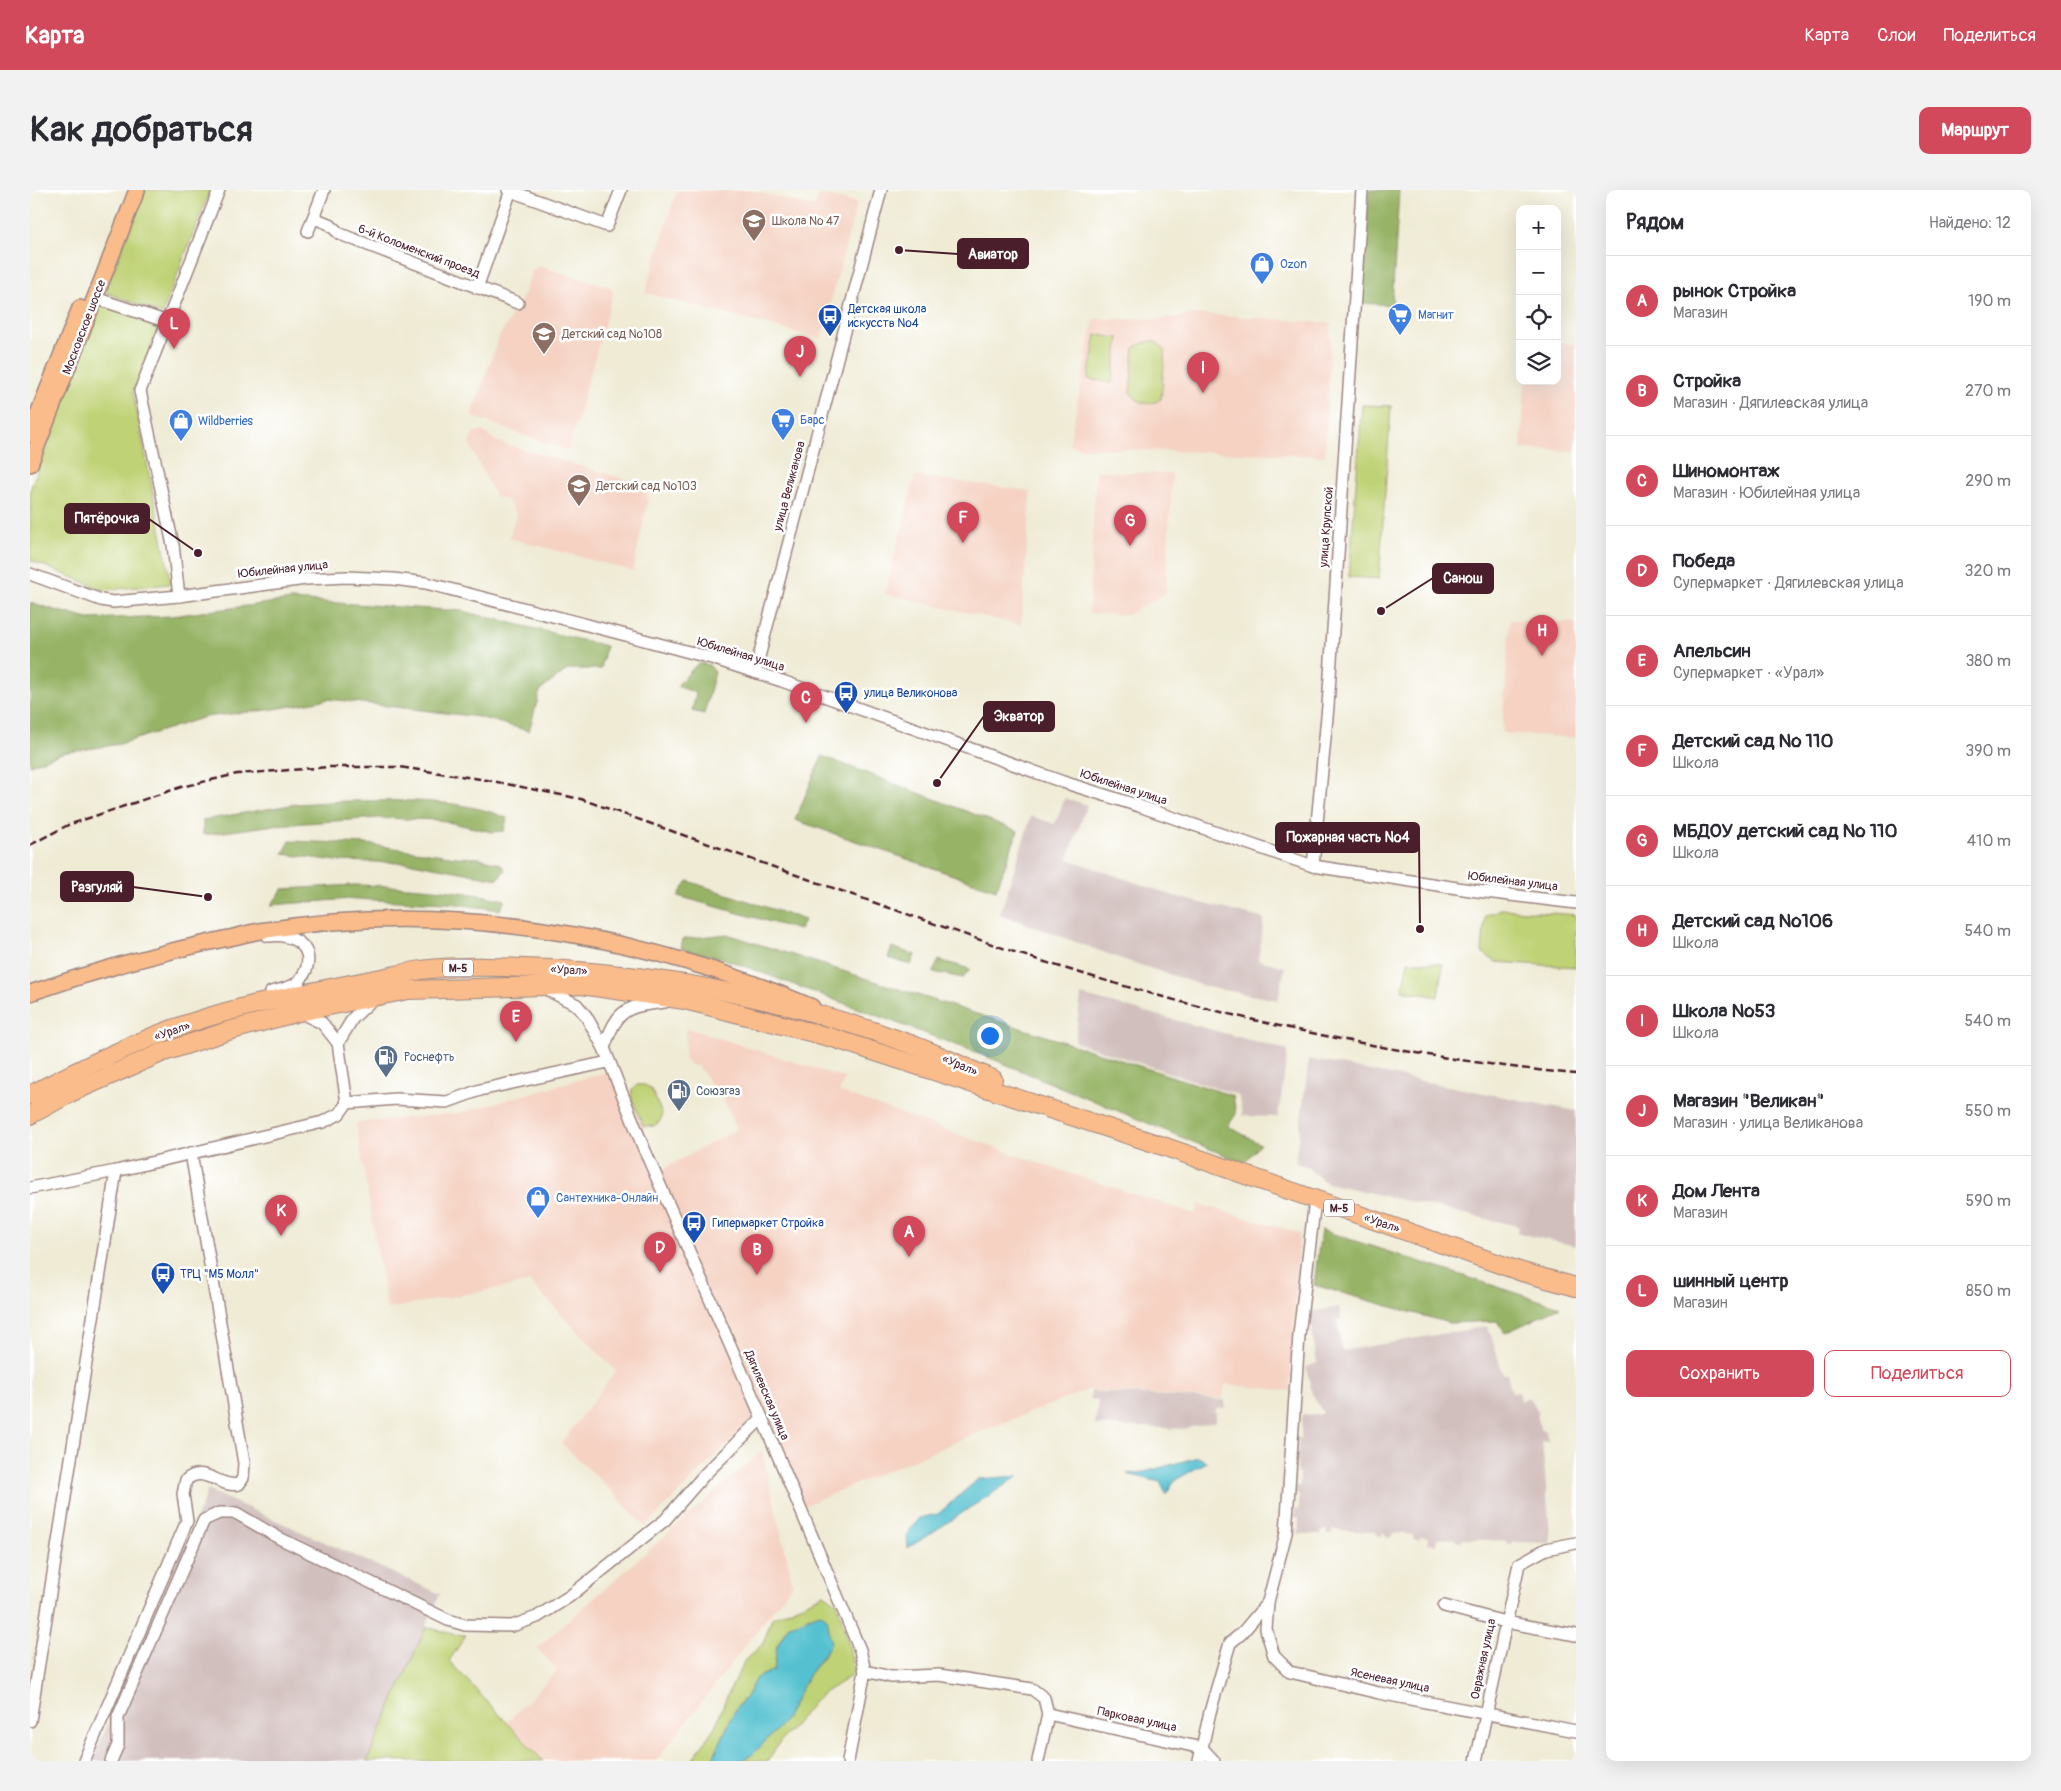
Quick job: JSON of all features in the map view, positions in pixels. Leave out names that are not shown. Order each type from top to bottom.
[{"type":"highway","name":"«Урал»","points":[[30,1096],[111,1055],[155,1036],[223,1014],[308,992],[421,970],[494,966],[604,972],[697,986],[773,1003],[911,1044],[1104,1127]]},
{"type":"highway","name":"«Урал»","points":[[30,1115],[79,1088],[161,1053],[228,1031],[299,1012],[408,990],[581,985],[685,1000],[833,1038],[1104,1127],[1522,1272],[1576,1287]]},
{"type":"main road","name":"Московское шоссе","points":[[30,434],[126,190]]},
{"type":"main road","name":"Московское шоссе","points":[[30,464],[136,190]]},
{"type":"main road","points":[[30,993],[150,956],[258,931],[340,922],[429,918],[559,931],[678,958],[764,986],[859,1027]]},
{"type":"street","points":[[180,596],[173,545],[140,391],[219,190]]},
{"type":"street","points":[[308,231],[324,190]]},
{"type":"street","points":[[477,288],[510,190],[607,226],[621,190]]},
{"type":"street","name":"улица Великанова","points":[[755,672],[881,190]]},
{"type":"street","name":"улица Крупской","points":[[1313,866],[1328,706],[1362,190]]},
{"type":"street","name":"6-й Коломенский проезд","points":[[314,218],[329,224],[340,234],[518,303]]},
{"type":"street","points":[[95,298],[168,322]]},
{"type":"street","name":"Юбилейная улица","points":[[30,574],[101,600],[113,602],[180,596],[306,578],[346,577],[393,579],[426,583],[618,633],[755,672],[1028,770],[1313,866],[1478,891],[1576,903]]},
{"type":"street","points":[[223,1014],[251,998],[286,988],[298,982],[304,975],[307,965],[307,953],[301,943],[292,938],[279,935],[242,936]]},
{"type":"street","name":"Дягилевская улица","points":[[538,986],[577,1005],[586,1016],[604,1048],[642,1144],[762,1418],[860,1650],[865,1671],[848,1761]]},
{"type":"street","points":[[338,1043],[353,1018],[374,997]]},
{"type":"street","points":[[604,1048],[614,1022],[623,1012],[634,1006],[685,1000]]},
{"type":"street","points":[[299,1012],[322,1023],[338,1043],[347,1104]]},
{"type":"street","points":[[30,1188],[116,1171],[323,1122],[339,1114],[347,1104],[396,1099],[447,1102],[480,1090],[608,1062]]},
{"type":"street","points":[[84,1761],[187,1521],[183,1494],[186,1480],[197,1474],[203,1474],[231,1486],[239,1484],[243,1478],[244,1462],[191,1153]]},
{"type":"street","points":[[30,1721],[116,1171]]},
{"type":"street","points":[[1199,1761],[1230,1644],[1242,1634],[1268,1602],[1286,1534],[1299,1335],[1316,1200]]},
{"type":"street","points":[[110,1761],[118,1744],[118,1717],[204,1520],[219,1514],[236,1513],[279,1538],[448,1620],[465,1625],[512,1626],[537,1617],[570,1596],[666,1520],[705,1474],[762,1418]]},
{"type":"street","name":"Овражная улица","points":[[1476,1761],[1519,1564],[1546,1548],[1576,1543]]},
{"type":"street","name":"Ясеневая улица","points":[[1268,1602],[1266,1629],[1268,1638],[1274,1656],[1290,1672],[1379,1693],[1576,1731]]},
{"type":"street","points":[[1444,1606],[1505,1622],[1576,1635]]},
{"type":"street","points":[[865,1671],[891,1677],[939,1675],[1032,1689],[1044,1698],[1048,1714],[1038,1761]]},
{"type":"street","name":"Парковая улица","points":[[1048,1714],[1202,1748]]},
{"type":"street","points":[[1202,1748],[1214,1761]]},
{"type":"shaded area","name":"Школа № 47","points":[[677,190],[751,190],[815,207],[819,194],[857,203],[821,339],[645,293]]},
{"type":"shaded area","name":"Детский сад №108","points":[[538,266],[610,287],[613,293],[568,451],[471,416],[500,335],[520,303],[532,271]]},
{"type":"shaded area","points":[[1198,314],[1331,323],[1325,456],[1081,448],[1069,445],[1094,319],[1162,319]]},
{"type":"shaded area","points":[[1561,343],[1576,344],[1576,451],[1521,449],[1525,385],[1561,385]]},
{"type":"shaded area","name":"Детский сад №103","points":[[483,431],[495,441],[644,485],[648,500],[633,571],[509,538],[516,514],[507,500],[495,496],[469,443],[474,432]]},
{"type":"shaded area","points":[[1096,471],[1172,474],[1166,593],[1127,615],[1089,613]]},
{"type":"shaded area","points":[[915,476],[1031,491],[1021,625],[885,594]]},
{"type":"shaded area","points":[[1510,620],[1576,623],[1576,738],[1502,733]]},
{"type":"shaded area","points":[[1065,798],[1087,805],[1068,859],[1174,896],[1264,919],[1258,960],[1285,967],[1278,1000],[1207,987],[1119,958],[1000,914],[1031,816],[1055,824]]},
{"type":"shaded area","points":[[1081,995],[1288,1050],[1278,1117],[1243,1116],[1238,1095],[1075,1042]]},
{"type":"shaded area","points":[[687,1028],[845,1078],[839,1092],[1041,1164],[1195,1214],[1199,1204],[1299,1233],[1290,1391],[1225,1384],[1223,1399],[1088,1390],[965,1438],[803,1506],[762,1409],[645,1527],[613,1492],[561,1443],[616,1371],[530,1282],[387,1309],[356,1123],[459,1113],[617,1069],[663,1169],[737,1129],[722,1096],[698,1066],[690,1065],[684,1057]]},
{"type":"shaded area","points":[[1309,1059],[1576,1111],[1576,1246],[1517,1233],[1518,1226],[1327,1183],[1311,1171],[1310,1167],[1295,1163]]},
{"type":"shaded area","points":[[1339,1307],[1341,1319],[1337,1320],[1342,1351],[1488,1326],[1503,1374],[1507,1374],[1512,1393],[1519,1392],[1521,1401],[1528,1397],[1536,1407],[1540,1429],[1546,1433],[1548,1441],[1542,1442],[1551,1543],[1512,1542],[1512,1544],[1506,1543],[1506,1541],[1462,1539],[1462,1541],[1456,1541],[1455,1539],[1437,1538],[1436,1545],[1427,1544],[1428,1537],[1420,1536],[1420,1539],[1413,1539],[1413,1535],[1392,1533],[1392,1537],[1385,1536],[1385,1533],[1382,1533],[1381,1536],[1376,1535],[1375,1532],[1333,1530],[1332,1534],[1326,1534],[1326,1530],[1322,1530],[1321,1534],[1298,1534],[1299,1517],[1294,1517],[1295,1510],[1299,1510],[1299,1495],[1295,1494],[1295,1487],[1300,1487],[1300,1474],[1297,1473],[1298,1438],[1301,1438],[1302,1414],[1318,1415],[1323,1413],[1312,1394],[1306,1367],[1317,1363],[1309,1312]]},
{"type":"shaded area","points":[[1091,1391],[1225,1400],[1225,1408],[1216,1409],[1216,1421],[1183,1429],[1095,1425],[1098,1400],[1090,1399]]},
{"type":"shaded area","points":[[762,1451],[793,1584],[656,1761],[543,1761],[507,1722],[558,1670],[537,1648]]},
{"type":"shaded area","points":[[208,1490],[440,1594],[367,1761],[92,1761]]},
{"type":"green space","points":[[145,190],[210,190],[162,314],[105,292]]},
{"type":"green space","points":[[1369,190],[1399,190],[1392,305],[1362,303]]},
{"type":"green space","points":[[102,303],[159,325],[133,392],[171,584],[103,590],[30,560],[30,490]]},
{"type":"green space","points":[[1096,335],[1119,338],[1112,383],[1088,379]]},
{"type":"green space","points":[[1153,341],[1165,350],[1161,399],[1152,403],[1144,403],[1140,402],[1130,392],[1134,348],[1143,343]]},
{"type":"green space","points":[[1362,405],[1391,406],[1379,579],[1349,577]]},
{"type":"green space","points":[[291,600],[462,611],[606,646],[601,669],[568,669],[540,691],[529,731],[479,717],[329,699],[275,709],[205,717],[120,744],[62,753],[30,765],[30,603],[88,619],[172,616]]},
{"type":"green space","points":[[698,663],[709,665],[715,672],[704,714],[692,711],[696,693],[677,686]]},
{"type":"green space","points":[[822,756],[1018,831],[996,890],[795,820]]},
{"type":"green space","points":[[346,801],[448,803],[488,811],[507,818],[504,831],[492,832],[439,820],[379,818],[275,825],[203,835],[203,820],[296,804]]},
{"type":"green space","points":[[290,841],[367,844],[456,857],[480,858],[501,864],[505,870],[498,879],[412,863],[337,861],[283,854]]},
{"type":"green space","points":[[688,881],[805,920],[799,930],[678,896]]},
{"type":"green space","points":[[355,885],[430,889],[468,893],[505,900],[500,910],[449,903],[350,899],[271,905],[283,889]]},
{"type":"green space","points":[[1501,909],[1576,915],[1576,967],[1496,962],[1482,952],[1485,916]]},
{"type":"green space","points":[[727,934],[1233,1096],[1236,1114],[1228,1126],[1260,1144],[1244,1163],[983,1055],[722,958],[681,949],[683,939]]},
{"type":"green space","points":[[892,947],[915,955],[911,965],[888,958]]},
{"type":"green space","points":[[939,960],[970,969],[963,978],[933,972]]},
{"type":"green space","points":[[1408,961],[1443,964],[1438,997],[1402,990]]},
{"type":"green space","points":[[637,1085],[645,1085],[651,1089],[662,1114],[660,1121],[654,1126],[643,1126],[631,1096],[632,1090]]},
{"type":"green space","points":[[1321,1230],[1560,1307],[1505,1333],[1497,1321],[1449,1323],[1314,1285]]},
{"type":"green space","points":[[824,1594],[837,1603],[849,1645],[854,1674],[819,1696],[775,1748],[769,1761],[740,1761],[752,1755],[783,1723],[809,1674],[826,1653],[829,1629],[827,1618],[808,1616],[801,1623],[789,1625],[777,1646],[774,1670],[756,1678],[746,1697],[736,1708],[713,1758],[708,1761],[690,1761],[716,1725],[726,1698],[745,1660],[763,1644],[772,1618]]},
{"type":"green space","points":[[426,1627],[452,1634],[466,1635],[449,1661],[543,1761],[367,1761]]},
{"type":"water","points":[[1198,1457],[1207,1462],[1174,1481],[1166,1494],[1160,1482],[1127,1474],[1145,1472]]},
{"type":"water","points":[[1019,1476],[908,1548],[907,1534],[919,1518],[938,1514],[978,1479]]},
{"type":"water","points":[[820,1613],[827,1618],[831,1644],[809,1674],[783,1723],[752,1755],[740,1761],[708,1761],[713,1758],[736,1708],[746,1697],[756,1678],[774,1670],[777,1646],[789,1625]]},
{"type":"railway","points":[[30,845],[68,825],[181,787],[237,774],[330,767],[399,767],[487,780],[581,799],[1020,954],[1157,995],[1226,1013],[1365,1044],[1505,1066],[1576,1074]]},
{"type":"place","name":"Школа № 47","points":[[754,242]]},
{"type":"place","name":"Авиатор","points":[[899,250]]},
{"type":"place","name":"Ozon","points":[[1262,285]]},
{"type":"place","name":"Магнит","points":[[1400,336]]},
{"type":"place","name":"Детская школа искусств №4","points":[[830,337]]},
{"type":"place","name":"шинный центр","points":[[174,349]]},
{"type":"place","name":"Детский сад №108","points":[[544,355]]},
{"type":"place","name":"Магазин \"Великан\"","points":[[800,377]]},
{"type":"place","name":"Школа №53","points":[[1203,393]]},
{"type":"place","name":"Барс","points":[[783,441]]},
{"type":"place","name":"Wildberries","points":[[181,442]]},
{"type":"place","name":"Детский сад №103","points":[[579,507]]},
{"type":"place","name":"Детский сад № 110","points":[[963,543]]},
{"type":"place","name":"МБДОУ детский сад № 110","points":[[1130,546]]},
{"type":"place","name":"Пятёрочка","points":[[198,553]]},
{"type":"place","name":"Санош","points":[[1381,611]]},
{"type":"place","name":"Детский сад №106","points":[[1542,656]]},
{"type":"place","name":"улица Великонова","points":[[846,714]]},
{"type":"place","name":"Шиномонтаж","points":[[806,723]]},
{"type":"place","name":"Экватор","points":[[937,783]]},
{"type":"place","name":"Разгуляй","points":[[208,897]]},
{"type":"place","name":"Пожарная часть №4","points":[[1420,929]]},
{"type":"place","name":"Апельсин","points":[[516,1042]]},
{"type":"place","name":"Роснефть","points":[[386,1078]]},
{"type":"place","name":"Союзгаз","points":[[679,1112]]},
{"type":"place","name":"Сантехника-Онлайн","points":[[538,1219]]},
{"type":"place","name":"Дом Лента","points":[[281,1236]]},
{"type":"place","name":"Гипермаркет Стройка","points":[[694,1244]]},
{"type":"place","name":"рынок Стройка","points":[[909,1257]]},
{"type":"place","name":"Победа","points":[[660,1273]]},
{"type":"place","name":"Стройка","points":[[757,1275]]},
{"type":"place","name":"ТРЦ \"М5 Молл\"","points":[[163,1295]]}]
